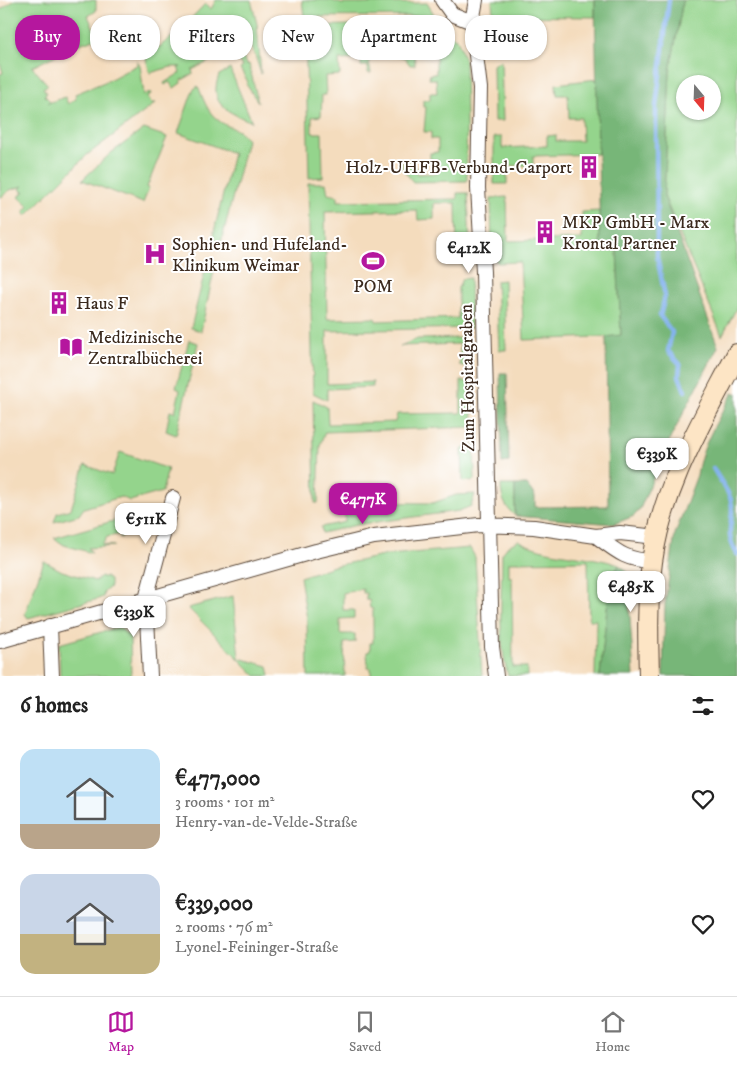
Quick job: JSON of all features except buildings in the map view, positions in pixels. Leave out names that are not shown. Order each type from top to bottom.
[{"type":"main road","points":[[649,676],[649,590],[652,561],[666,503],[694,435],[737,354]]},
{"type":"street","points":[[442,0],[452,14],[465,19]]},
{"type":"street","name":"Zum Hospitalgraben","points":[[473,15],[476,0]]},
{"type":"street","name":"Zum Hospitalgraben","points":[[477,60],[480,88],[478,188],[483,272],[492,647],[496,676]]},
{"type":"street","points":[[150,676],[146,599],[173,498]]},
{"type":"street","points":[[0,640],[339,544],[430,529],[490,525],[534,527],[596,536],[620,533],[657,537]]},
{"type":"street","points":[[596,536],[613,550],[634,561],[652,561]]},
{"type":"street","points":[[50,626],[52,676]]},
{"type":"green space","points":[[15,0],[96,0],[96,11],[88,16],[90,20],[90,40],[80,44],[80,15],[15,15],[15,60],[46,60],[32,67],[48,85],[43,88],[47,93],[44,95],[50,101],[48,103],[65,97],[68,104],[76,99],[75,94],[107,81],[137,65],[137,61],[140,65],[144,95],[150,92],[151,94],[147,97],[151,103],[156,103],[87,155],[26,216],[24,212],[29,206],[19,197],[24,191],[22,192],[20,188],[23,186],[10,190],[0,198],[0,74],[3,73],[0,63],[0,10]]},
{"type":"green space","points":[[216,0],[251,0],[257,24],[261,74],[253,50],[253,15],[194,15],[205,4],[211,9]]},
{"type":"green space","points":[[302,0],[330,0],[342,4],[427,3],[434,15],[342,15],[342,17],[332,17],[332,15],[304,15]]},
{"type":"green space","points":[[492,0],[595,0],[595,17],[493,15]]},
{"type":"green space","points":[[595,0],[683,0],[670,71],[664,196],[718,347],[671,437],[640,509],[634,516],[614,524],[515,516],[515,485],[527,485],[535,496],[535,507],[608,506],[606,337],[621,335],[617,250],[600,251]]},
{"type":"green space","points":[[683,0],[737,0],[737,307],[722,336],[664,196],[670,71]]},
{"type":"green space","points":[[332,25],[342,25],[342,60],[339,60],[340,75],[325,76],[326,95],[322,95],[321,116],[312,117],[312,133],[322,133],[323,177],[309,178],[306,60],[332,60]]},
{"type":"green space","points":[[170,38],[170,60],[212,60],[192,70],[193,74],[182,80],[174,88],[169,82],[165,85],[164,83],[180,73],[178,67],[171,67],[150,73],[146,60],[160,60],[160,46]]},
{"type":"green space","points":[[455,38],[458,41],[465,61],[467,181],[413,182],[402,168],[403,161],[410,161],[410,167],[417,167],[417,174],[438,173],[438,160],[430,159],[430,153],[438,152],[438,139],[431,139],[431,132],[424,132],[426,107],[423,107],[423,100],[430,100],[430,93],[437,93],[436,79],[429,79],[430,74],[436,74],[436,60],[455,60]]},
{"type":"green space","points":[[237,60],[244,60],[246,65],[249,64],[258,102],[246,84],[248,82],[240,69],[243,67]]},
{"type":"green space","points":[[361,60],[370,60],[369,62],[371,73],[368,73],[368,66],[361,66]]},
{"type":"green space","points":[[406,60],[415,60],[415,65],[410,65]]},
{"type":"green space","points":[[501,60],[503,121],[494,121],[493,65]]},
{"type":"green space","points":[[230,69],[252,122],[228,111],[218,100],[216,85],[219,75]]},
{"type":"green space","points":[[597,79],[598,154],[533,156],[533,165],[507,166],[507,184],[494,184],[494,137],[502,137],[502,148],[547,146],[547,136],[556,135],[556,141],[582,141],[581,118],[569,118],[568,95],[557,95],[556,84]]},
{"type":"green space","points":[[198,86],[214,117],[241,133],[247,140],[221,243],[212,240],[233,153],[178,133],[193,90]]},
{"type":"green space","points":[[144,129],[167,137],[147,187],[149,188],[143,203],[82,180],[111,153]]},
{"type":"green space","points":[[308,183],[326,183],[328,194],[338,196],[338,201],[457,199],[457,193],[468,193],[470,257],[467,265],[464,266],[457,260],[456,203],[434,203],[434,219],[418,220],[417,210],[325,212],[327,319],[375,318],[376,321],[458,318],[458,288],[462,279],[470,278],[471,328],[327,331],[327,384],[373,382],[373,387],[327,389],[327,400],[313,393]]},
{"type":"green space","points":[[507,197],[508,241],[582,239],[582,212],[599,211],[600,251],[617,250],[621,336],[524,340],[520,262],[498,263],[492,255],[491,198]]},
{"type":"green space","points":[[208,258],[216,261],[201,331],[191,328]]},
{"type":"green space","points":[[504,280],[506,350],[499,350],[496,281]]},
{"type":"green space","points":[[461,338],[471,343],[472,366],[460,366],[460,344],[400,346],[417,339]]},
{"type":"green space","points":[[189,340],[198,343],[176,435],[166,431],[170,411],[175,412],[180,390],[176,388]]},
{"type":"green space","points":[[500,373],[507,373],[509,462],[502,463]]},
{"type":"green space","points":[[461,381],[472,382],[473,427],[325,432],[320,445],[318,503],[315,503],[313,400],[327,407],[328,424],[395,422],[397,414],[461,413]]},
{"type":"green space","points":[[733,393],[737,393],[737,676],[663,676],[665,604],[675,534],[697,475],[706,443]]},
{"type":"green space","points":[[474,445],[475,480],[463,482],[462,450],[465,446]]},
{"type":"green space","points":[[120,452],[168,469],[162,492],[130,501],[121,497],[84,508],[79,515],[54,522],[57,513],[71,509],[85,465],[112,475]]},
{"type":"green space","points":[[501,485],[515,485],[515,516],[504,502]]},
{"type":"green space","points":[[475,494],[471,506],[459,511],[361,524],[322,533],[321,527],[345,522],[345,502],[433,503],[456,495]]},
{"type":"green space","points":[[148,511],[145,518],[139,518],[129,531],[120,538],[121,534],[107,537],[102,545],[114,546],[88,548],[92,553],[64,545],[54,538]]},
{"type":"green space","points":[[519,540],[540,549],[607,561],[619,565],[610,580],[600,676],[595,676],[596,620],[589,620],[588,561],[509,562],[509,577],[512,577],[513,667],[527,667],[527,676],[508,676],[501,631],[502,554],[508,546]]},
{"type":"green space","points":[[470,548],[475,557],[482,676],[371,676],[371,668],[368,668],[367,652],[370,651],[370,643],[373,643],[373,609],[370,608],[369,600],[366,600],[366,593],[363,593],[363,589],[343,593],[343,610],[354,610],[354,618],[340,619],[340,634],[355,634],[355,642],[344,643],[345,676],[308,676],[307,619],[300,577],[334,566],[388,555]]},
{"type":"green space","points":[[44,561],[62,571],[95,581],[100,577],[106,577],[110,580],[110,587],[104,592],[103,597],[98,599],[28,618],[25,614]]},
{"type":"green space","points":[[619,565],[626,570],[631,580],[629,603],[634,676],[600,676],[610,580]]},
{"type":"green space","points":[[233,596],[239,658],[268,666],[270,676],[256,676],[188,608]]},
{"type":"green space","points":[[119,627],[130,637],[131,676],[60,676],[59,644]]},
{"type":"waterway","points":[[669,0],[656,107],[657,257],[665,296],[660,316],[672,332],[668,351],[680,364],[679,376],[685,391]]},
{"type":"waterway","points":[[713,468],[731,500],[730,538],[737,554]]},
{"type":"place","name":"Holz-UHFB-Verbund-Carport","points":[[589,167]]},
{"type":"place","name":"MKP GmbH - Marx Krontal Partner","points":[[545,232]]},
{"type":"place","name":"Sophien- und Hufeland- Klinikum Weimar","points":[[155,254]]},
{"type":"place","name":"POM","points":[[373,261]]},
{"type":"place","name":"Haus F","points":[[59,303]]},
{"type":"place","name":"Medizinische Zentralbücherei","points":[[71,347]]}]
